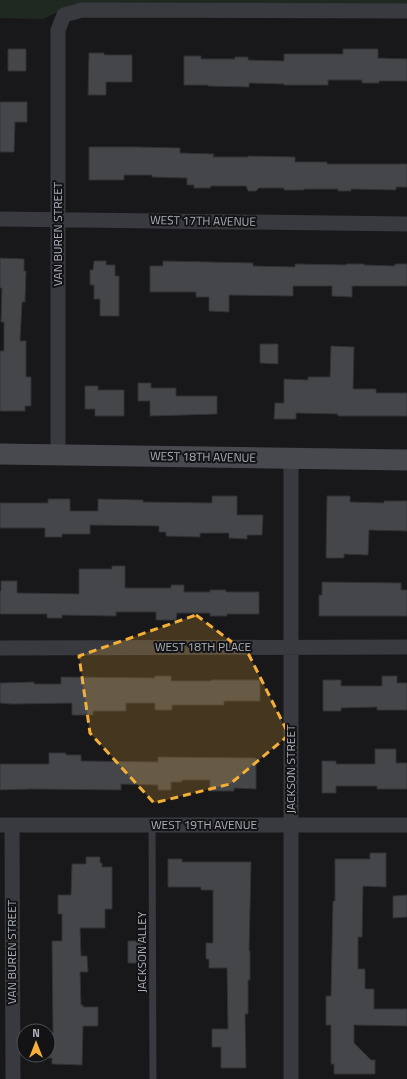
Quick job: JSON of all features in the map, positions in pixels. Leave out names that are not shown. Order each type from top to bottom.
[{"type":"main road","name":"WEST 18TH AVENUE","points":[[0,454],[407,460]]},
{"type":"street","name":"VAN BUREN STREET","points":[[58,455],[58,30],[64,15],[82,10],[407,10]]},
{"type":"street","name":"WEST 17TH AVENUE","points":[[0,219],[407,224]]},
{"type":"street","name":"JACKSON STREET","points":[[291,458],[291,1079]]},
{"type":"street","name":"WEST 18TH PLACE","points":[[0,648],[407,647]]},
{"type":"street","name":"VAN BUREN STREET","points":[[6,825],[13,1079]]},
{"type":"street","name":"WEST 19TH AVENUE","points":[[6,825],[407,825]]},
{"type":"lane","name":"JACKSON ALLEY","points":[[152,825],[153,1079]]},
{"type":"highlighted area","points":[[196,615],[249,655],[289,735],[230,784],[154,803],[90,733],[79,656]]},
{"type":"shaded area","points":[[0,0],[407,0],[407,5],[74,4],[43,19],[0,18]]},
{"type":"building","points":[[8,49],[26,49],[26,71],[8,71]]},
{"type":"building","points":[[343,49],[378,49],[378,58],[407,59],[407,81],[379,81],[379,83],[362,83],[362,80],[328,80],[328,85],[249,83],[249,87],[184,85],[184,56],[201,56],[201,59],[235,59],[235,57],[248,57],[248,60],[284,61],[284,54],[343,54]]},
{"type":"building","points":[[89,53],[104,53],[104,55],[132,55],[132,82],[106,82],[106,95],[88,95]]},
{"type":"building","points":[[0,102],[27,102],[27,122],[15,122],[14,152],[0,152]]},
{"type":"building","points":[[89,147],[180,148],[180,153],[214,154],[213,157],[295,157],[295,162],[327,162],[327,164],[407,164],[407,187],[396,187],[396,190],[351,189],[351,191],[338,191],[338,189],[284,190],[284,188],[259,188],[256,191],[248,191],[246,186],[211,186],[210,188],[194,188],[194,185],[187,185],[187,178],[152,177],[152,175],[124,175],[124,180],[89,180]]},
{"type":"building","points":[[0,258],[24,259],[24,271],[26,271],[25,302],[22,302],[20,341],[26,341],[26,377],[31,377],[31,406],[25,406],[25,411],[0,411],[0,351],[4,351],[4,322],[1,322],[2,288],[0,288]]},
{"type":"building","points":[[94,261],[106,261],[106,265],[115,265],[115,276],[119,276],[119,316],[100,316],[100,299],[94,299],[94,285],[90,285],[90,270],[93,270]]},
{"type":"building","points":[[163,261],[253,263],[253,266],[295,267],[295,264],[364,264],[395,266],[395,264],[407,264],[407,286],[352,286],[352,297],[332,296],[332,286],[293,286],[293,296],[229,295],[229,312],[209,311],[209,297],[196,297],[196,292],[150,292],[150,266],[163,266]]},
{"type":"building","points":[[260,344],[278,344],[278,364],[260,363]]},
{"type":"building","points":[[331,346],[354,347],[353,389],[376,389],[376,393],[407,393],[407,416],[338,416],[338,414],[296,413],[296,419],[274,419],[275,403],[284,403],[284,379],[308,380],[308,377],[330,377]]},
{"type":"building","points":[[138,383],[151,383],[151,388],[176,388],[176,396],[217,396],[217,414],[150,416],[150,401],[138,401]]},
{"type":"building","points":[[85,386],[98,386],[98,390],[124,390],[124,416],[95,416],[95,409],[85,409]]},
{"type":"building","points":[[212,496],[237,496],[237,515],[263,515],[262,535],[247,535],[247,539],[229,538],[229,533],[200,533],[200,537],[166,536],[166,532],[159,532],[159,526],[90,525],[90,534],[62,534],[62,537],[45,537],[45,528],[0,528],[0,503],[48,503],[48,499],[70,499],[70,511],[98,511],[98,499],[143,500],[143,502],[212,503]]},
{"type":"building","points":[[327,496],[350,496],[350,502],[384,503],[384,501],[407,501],[407,531],[369,530],[368,555],[344,554],[344,558],[326,558]]},
{"type":"building","points":[[112,566],[125,566],[125,588],[171,588],[171,585],[184,585],[184,592],[210,592],[210,590],[226,590],[226,592],[259,592],[259,614],[227,614],[227,616],[210,616],[210,613],[177,613],[176,620],[156,620],[156,612],[116,612],[116,616],[62,615],[62,618],[47,618],[47,614],[0,614],[1,581],[17,581],[17,593],[79,594],[79,569],[112,569]]},
{"type":"building","points":[[322,582],[401,583],[401,590],[407,590],[407,616],[319,616],[319,595],[322,595]]},
{"type":"building","points":[[155,676],[171,676],[171,681],[260,680],[260,701],[224,701],[224,705],[172,705],[172,710],[155,710],[155,703],[126,703],[126,711],[93,711],[93,715],[72,715],[72,703],[0,703],[0,683],[34,682],[34,684],[61,684],[61,677],[155,678]]},
{"type":"building","points":[[382,676],[397,676],[397,683],[407,683],[407,710],[377,710],[377,707],[341,708],[341,711],[323,711],[323,680],[341,680],[341,686],[382,686]]},
{"type":"building","points":[[375,749],[396,749],[396,763],[407,763],[407,789],[377,789],[377,786],[336,786],[336,793],[322,793],[322,761],[336,761],[336,764],[375,764]]},
{"type":"building","points":[[49,753],[81,755],[81,761],[158,762],[158,757],[256,758],[256,789],[234,788],[234,791],[210,791],[210,780],[182,780],[182,782],[171,782],[171,790],[158,790],[158,785],[121,784],[121,790],[0,790],[0,764],[49,764]]},
{"type":"building","points":[[370,853],[386,853],[386,887],[363,886],[362,937],[358,937],[358,969],[365,969],[365,989],[374,989],[374,1009],[407,1009],[407,1026],[354,1025],[354,1043],[371,1060],[375,1060],[375,1074],[334,1074],[334,1064],[331,1064],[331,1025],[326,1025],[326,996],[331,996],[333,901],[335,901],[335,859],[370,859]]},
{"type":"building","points":[[86,857],[100,857],[102,867],[112,867],[112,909],[105,909],[105,928],[80,928],[81,956],[87,956],[88,972],[80,972],[81,1005],[83,1005],[83,1007],[98,1007],[98,1026],[83,1026],[82,1065],[52,1064],[56,1063],[56,1023],[53,1023],[52,941],[62,941],[62,914],[58,914],[58,895],[71,895],[72,864],[86,864]]},
{"type":"building","points":[[168,859],[182,859],[182,862],[251,862],[249,951],[250,980],[248,980],[248,1014],[245,1014],[246,1068],[221,1068],[221,1047],[212,1047],[212,1029],[228,1029],[227,968],[209,968],[209,959],[206,959],[206,943],[213,943],[213,890],[201,890],[201,887],[168,887]]},
{"type":"building","points":[[407,895],[407,917],[393,918],[393,896]]},
{"type":"building","points":[[128,941],[143,941],[143,963],[128,963]]}]
